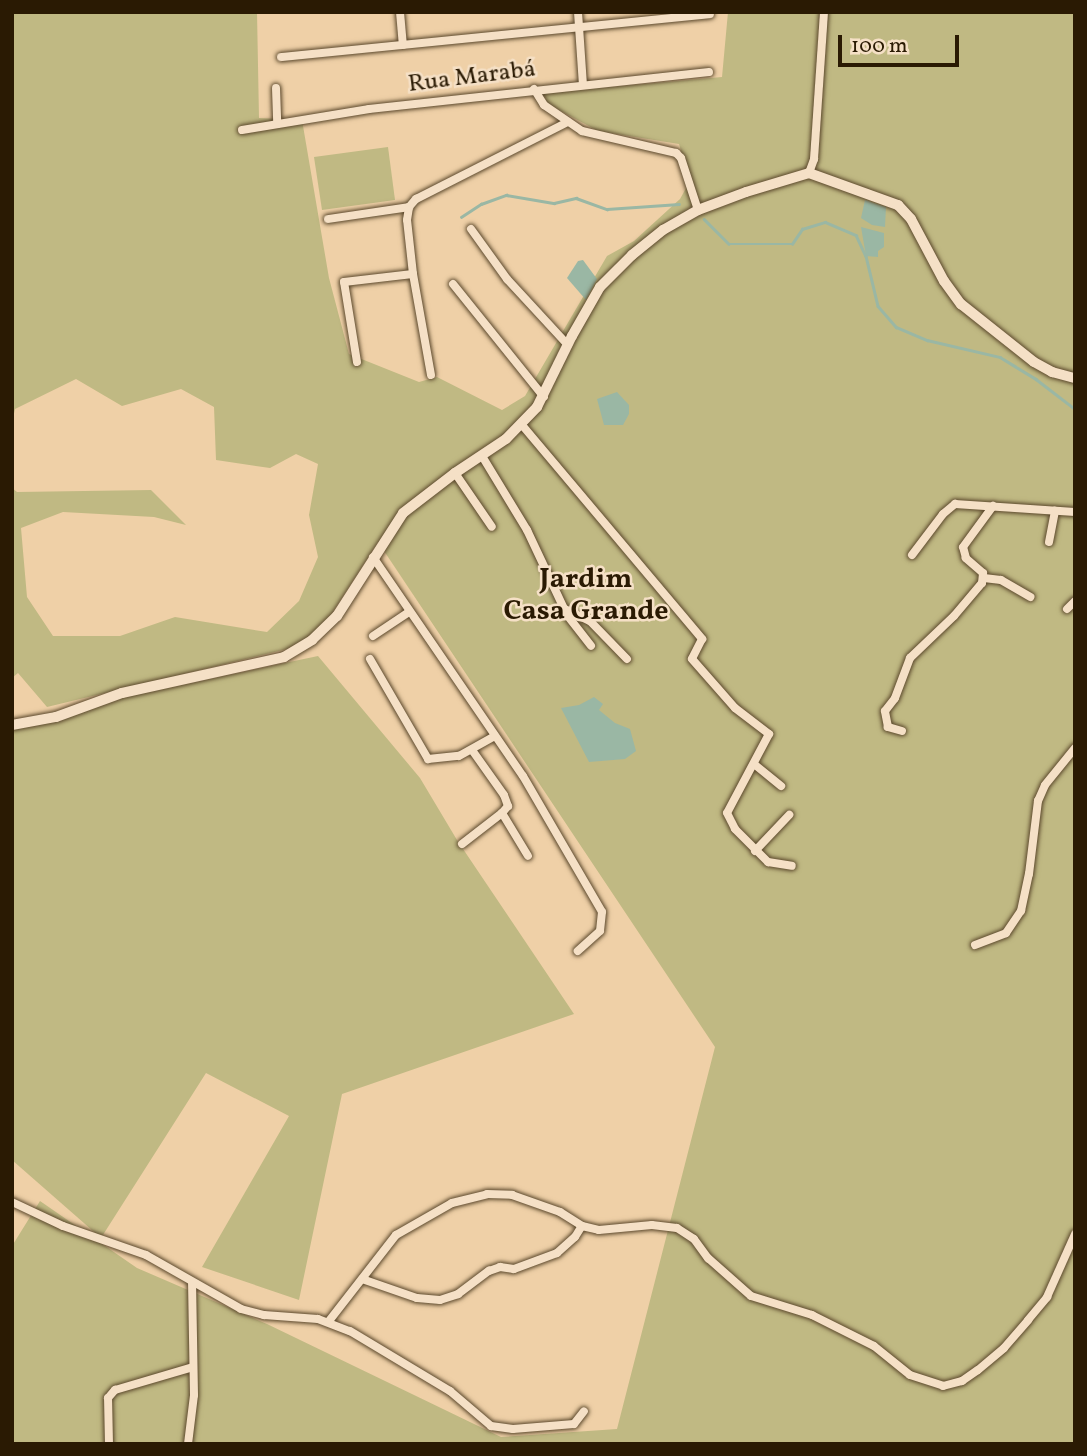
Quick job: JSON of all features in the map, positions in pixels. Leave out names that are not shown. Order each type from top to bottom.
[{"type":"main road","points":[[12,725],[56,717],[122,693],[284,657],[328,626],[403,513],[522,425],[544,397],[568,345],[600,287],[650,239],[698,210],[809,173],[898,205],[911,219],[944,281],[961,304],[1034,362],[1052,372],[1075,379]]},
{"type":"street","points":[[400,12],[403,46]]},
{"type":"street","points":[[578,12],[583,85]]},
{"type":"street","points":[[809,173],[814,159],[824,12]]},
{"type":"street","points":[[282,57],[710,14]]},
{"type":"street","name":"Rua Marabá","points":[[242,130],[369,109],[709,72]]},
{"type":"street","points":[[276,88],[277,124]]},
{"type":"street","points":[[534,89],[544,105],[590,134],[676,153],[681,158],[698,210]]},
{"type":"street","points":[[431,375],[413,274],[407,220],[409,207],[415,199],[568,122]]},
{"type":"street","points":[[328,219],[409,207]]},
{"type":"street","points":[[471,229],[507,279],[568,345]]},
{"type":"street","points":[[357,362],[344,282],[413,274]]},
{"type":"street","points":[[453,284],[544,397]]},
{"type":"street","points":[[522,425],[702,639],[691,655],[692,660],[735,708],[769,734],[727,813],[735,829],[768,862],[792,866]]},
{"type":"street","points":[[482,456],[527,530],[563,608],[591,646]]},
{"type":"street","points":[[455,473],[492,527]]},
{"type":"street","points":[[912,555],[943,514],[955,504],[1075,512]]},
{"type":"street","points":[[984,578],[983,573],[966,558],[963,547],[993,506]]},
{"type":"street","points":[[1049,542],[1055,511]]},
{"type":"street","points":[[373,557],[551,822],[602,912],[600,931],[578,951]]},
{"type":"street","points":[[984,578],[1000,580],[1030,597]]},
{"type":"street","points":[[902,731],[892,730],[884,718],[905,666],[916,650],[954,616],[984,578]]},
{"type":"street","points":[[1067,608],[1075,601]]},
{"type":"street","points":[[563,608],[590,621],[627,659]]},
{"type":"street","points":[[373,636],[409,612]]},
{"type":"street","points":[[370,659],[428,759],[459,756],[495,736]]},
{"type":"street","points":[[975,945],[997,939],[1006,933],[1021,911],[1030,874],[1038,801],[1045,785],[1075,748]]},
{"type":"street","points":[[462,845],[502,814],[508,806],[504,795],[472,750]]},
{"type":"street","points":[[754,764],[781,786]]},
{"type":"street","points":[[502,814],[528,856]]},
{"type":"street","points":[[755,850],[789,815]]},
{"type":"street","points":[[329,1321],[382,1249],[412,1223],[452,1203],[487,1194],[512,1195],[531,1201],[582,1226],[599,1230],[652,1225],[677,1228],[694,1239],[708,1258],[751,1296],[812,1314],[874,1346],[910,1375],[943,1386],[962,1381],[1004,1348],[1047,1297],[1075,1234]]},
{"type":"street","points":[[13,1203],[63,1226],[146,1255],[241,1310],[329,1321],[372,1342],[426,1375],[491,1426],[513,1429],[574,1424],[584,1411]]},
{"type":"street","points":[[362,1279],[417,1298],[440,1300],[458,1294],[489,1271],[500,1267],[514,1269],[556,1253],[575,1237],[582,1226]]},
{"type":"street","points":[[188,1444],[194,1395],[192,1283]]},
{"type":"street","points":[[109,1444],[108,1398],[115,1390],[193,1367]]},
{"type":"shaded area","points":[[12,12],[257,12],[259,118],[302,120],[329,278],[349,354],[419,382],[437,377],[502,410],[525,396],[607,256],[634,241],[680,199],[690,181],[679,144],[598,131],[548,104],[543,93],[722,77],[728,12],[1075,12],[1075,1444],[12,1444],[12,1246],[40,1201],[137,1268],[267,1324],[501,1437],[617,1429],[715,1047],[378,542],[325,624],[295,647],[47,707],[18,673],[12,678],[12,488],[17,492],[151,490],[186,525],[154,517],[63,512],[21,528],[27,597],[53,636],[120,636],[175,617],[267,632],[299,601],[318,557],[309,515],[318,464],[296,454],[270,468],[216,460],[214,407],[181,389],[122,406],[76,379],[15,409],[12,423]]},
{"type":"shaded area","points":[[388,147],[395,200],[322,210],[314,157]]},
{"type":"shaded area","points":[[865,200],[886,207],[885,227],[872,225],[861,218]]},
{"type":"shaded area","points":[[861,227],[884,233],[884,247],[878,251],[878,257],[866,256]]},
{"type":"shaded area","points":[[583,260],[597,279],[586,300],[567,278],[578,261]]},
{"type":"shaded area","points":[[617,392],[629,405],[629,414],[623,425],[604,425],[597,399]]},
{"type":"shaded area","points":[[318,656],[420,778],[457,840],[574,1014],[342,1094],[299,1300],[202,1267],[289,1116],[206,1073],[101,1238],[12,1160],[12,721]]},
{"type":"shaded area","points":[[594,697],[603,704],[599,710],[615,723],[630,729],[636,751],[625,759],[589,762],[561,708],[579,705]]},
{"type":"waterway","points":[[461,217],[481,204],[506,195],[554,203],[576,198],[607,209],[679,204]]},
{"type":"waterway","points":[[704,219],[729,244],[792,244],[802,229],[825,222],[856,235],[866,256],[878,306],[896,327],[927,340],[1000,357],[1036,379],[1075,409]]},
{"type":"district","name":"Jardim Casa Grande","points":[[586,596]]}]
